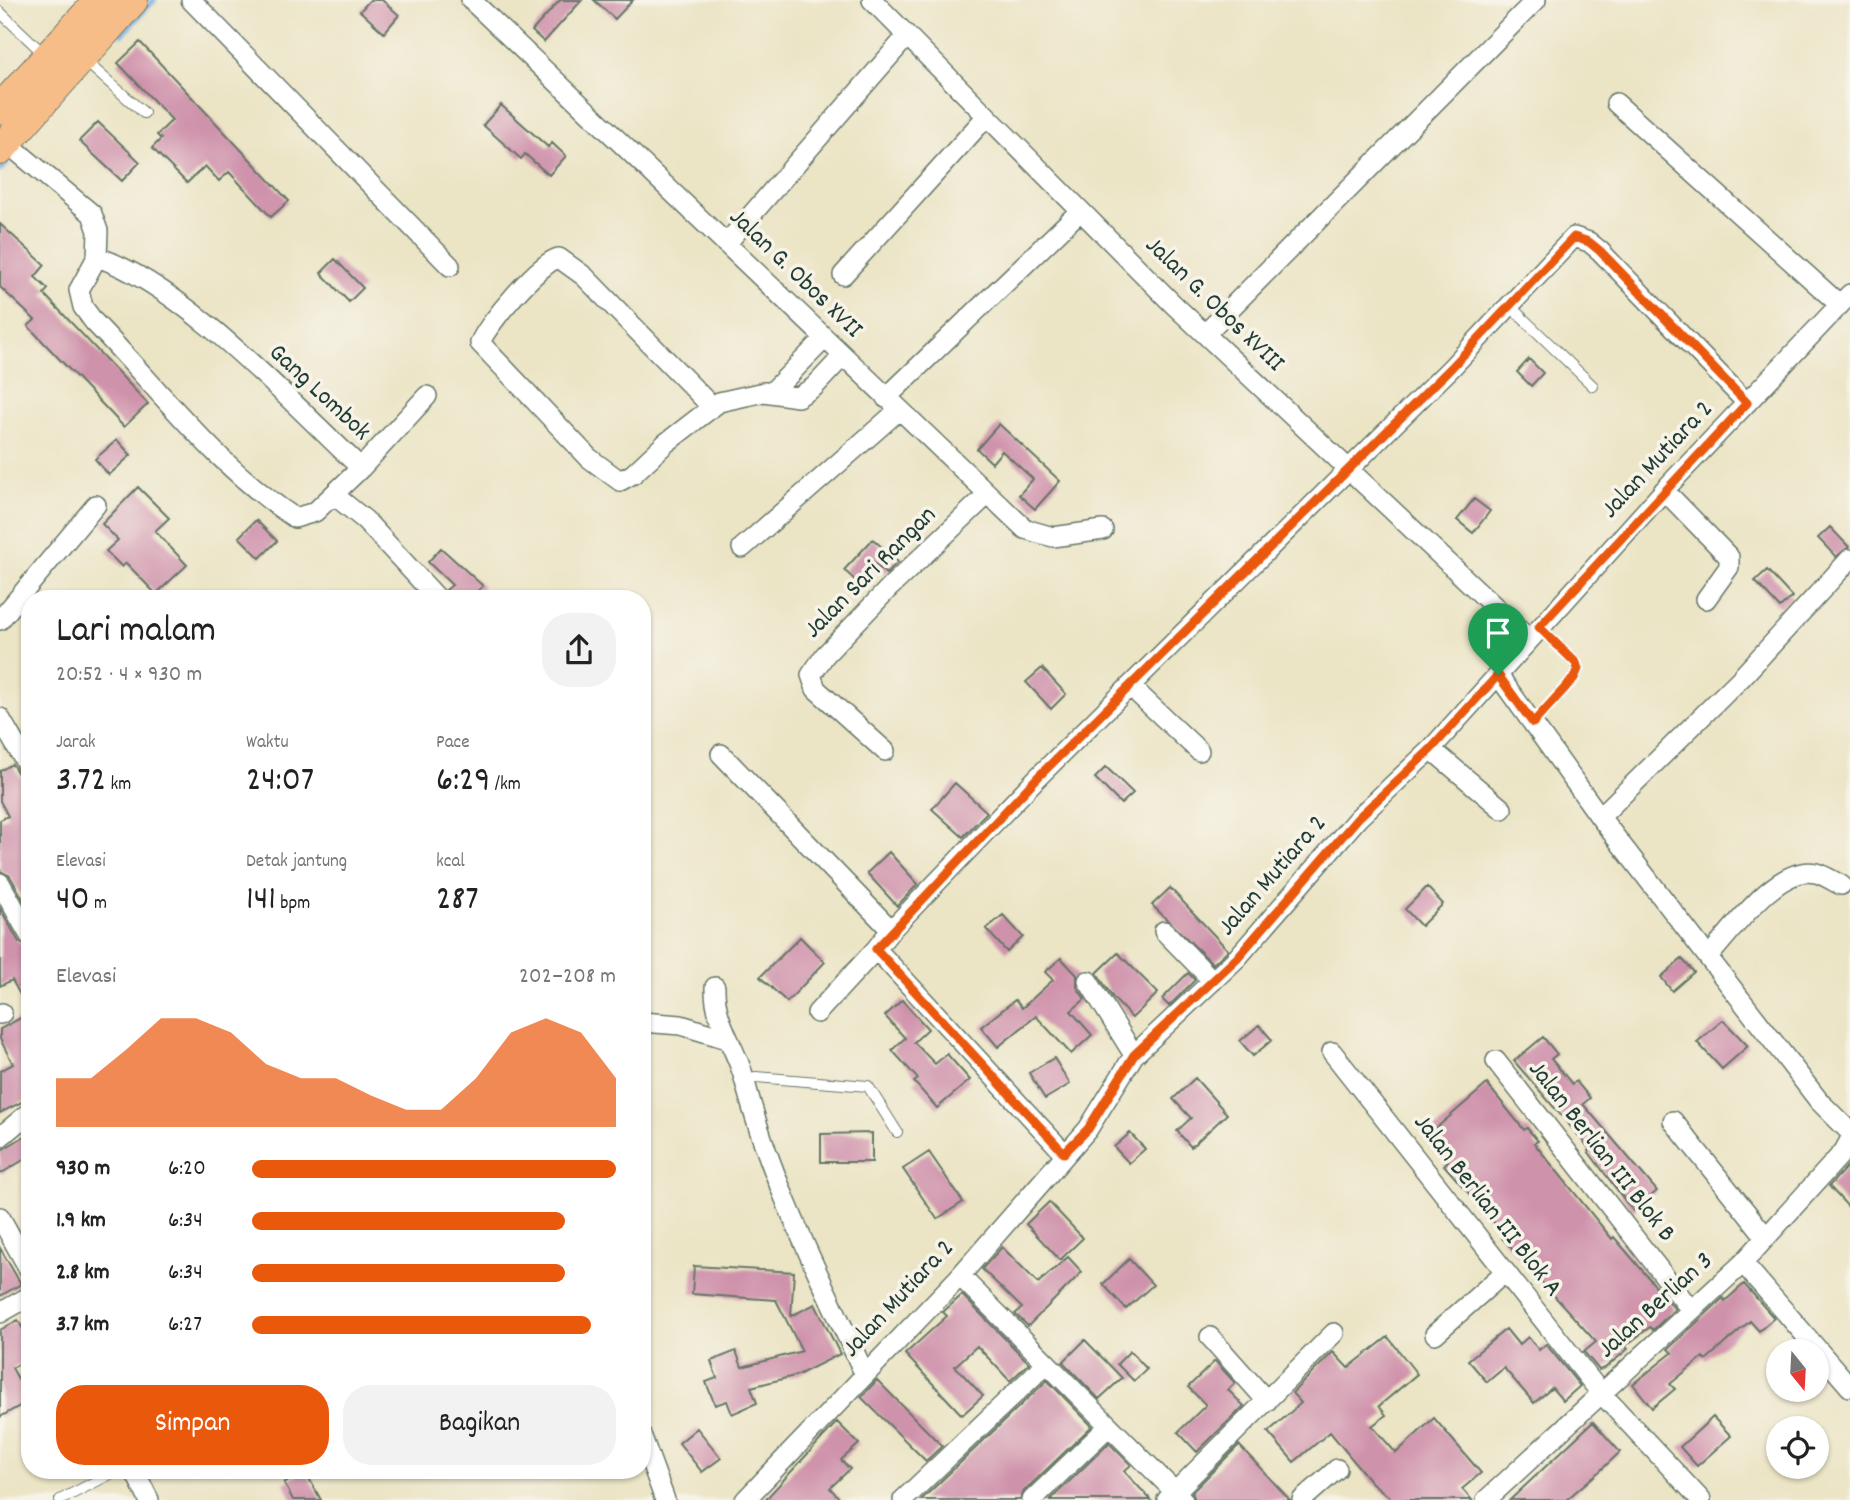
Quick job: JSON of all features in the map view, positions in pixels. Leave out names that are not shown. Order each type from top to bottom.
[{"type":"main road","points":[[0,109],[100,0]]},
{"type":"main road","points":[[3,147],[133,0]]},
{"type":"street","points":[[191,0],[450,266]]},
{"type":"street","name":"Jalan G. Obos XVII","points":[[471,0],[1025,529],[1038,535],[1053,537],[1103,530]]},
{"type":"street","name":"Jalan G. Obos XVIII","points":[[872,0],[1079,212],[1205,334],[1348,469],[1534,633]]},
{"type":"street","points":[[1205,334],[1536,0]]},
{"type":"street","points":[[726,244],[907,36]]},
{"type":"street","points":[[1616,103],[1845,300]]},
{"type":"street","points":[[843,275],[986,117]]},
{"type":"street","points":[[3,147],[92,214],[98,231],[97,257]]},
{"type":"street","points":[[742,548],[892,404],[1079,212]]},
{"type":"street","points":[[817,1013],[891,930],[1130,686],[1451,368],[1567,242],[1580,237],[1600,251],[1747,403]]},
{"type":"street","name":"Gang Lombok","points":[[97,257],[136,275],[207,325],[362,468],[314,512],[295,518],[269,501],[194,431],[83,307],[79,290],[97,257]]},
{"type":"street","points":[[712,407],[584,276],[559,258],[552,259],[536,273],[488,328],[480,343],[484,351],[589,458],[620,481],[633,474],[666,443],[712,407],[739,397],[772,392],[790,398],[806,394],[842,356]]},
{"type":"street","name":"Jalan Mutiara 2","points":[[746,1500],[960,1276],[1064,1153],[1088,1129],[1134,1055],[1213,981],[1358,818],[1431,749],[1664,490],[1845,300]]},
{"type":"street","points":[[772,392],[824,338]]},
{"type":"street","points":[[362,468],[427,396]]},
{"type":"street","points":[[1664,490],[1729,557],[1729,568],[1706,599]]},
{"type":"street","name":"Jalan Sari Rangan","points":[[884,751],[816,690],[811,675],[825,654],[890,587],[988,494]]},
{"type":"street","points":[[334,495],[365,520],[430,590]]},
{"type":"street","points":[[25,590],[96,505]]},
{"type":"street","points":[[1600,817],[1741,678],[1850,559]]},
{"type":"street","points":[[0,620],[21,595]]},
{"type":"street","points":[[1498,675],[1600,817],[1819,1101],[1850,1132]]},
{"type":"street","points":[[1130,686],[1199,751]]},
{"type":"street","points":[[0,718],[21,754]]},
{"type":"street","points":[[0,755],[13,740]]},
{"type":"street","points":[[1431,749],[1502,809]]},
{"type":"street","points":[[721,754],[891,930]]},
{"type":"street","points":[[1709,956],[1776,883],[1796,874],[1815,873],[1840,885]]},
{"type":"street","points":[[0,883],[21,920]]},
{"type":"street","points":[[1164,930],[1213,981]]},
{"type":"street","points":[[876,949],[1064,1153]]},
{"type":"street","points":[[1088,981],[1134,1055]]},
{"type":"street","points":[[715,987],[715,1003],[727,1039],[744,1079],[790,1211],[865,1376]]},
{"type":"street","points":[[651,1023],[681,1025],[727,1039]]},
{"type":"street","name":"Jalan Berlian III Blok A","points":[[1332,1052],[1600,1392],[1701,1500]]},
{"type":"street","name":"Jalan Berlian III Blok B","points":[[1496,1061],[1690,1310]]},
{"type":"street","points":[[0,1137],[21,1120]]},
{"type":"street","points":[[1673,1121],[1766,1237]]},
{"type":"street","name":"Jalan Berlian 3","points":[[1486,1500],[1600,1392],[1743,1263],[1844,1151],[1850,1140]]},
{"type":"street","points":[[0,1217],[21,1234]]},
{"type":"street","points":[[1743,1263],[1850,1387]]},
{"type":"street","points":[[1435,1334],[1505,1272]]},
{"type":"street","points":[[960,1276],[1109,1426],[1175,1497],[1334,1333]]},
{"type":"street","points":[[0,1313],[21,1301]]},
{"type":"street","points":[[1210,1337],[1267,1401]]},
{"type":"street","points":[[904,1500],[1047,1363]]},
{"type":"street","points":[[1032,1500],[1109,1426]]},
{"type":"street","points":[[651,1462],[665,1500]]},
{"type":"street","points":[[1302,1500],[1337,1469]]},
{"type":"street","points":[[138,1479],[149,1500]]},
{"type":"lane","points":[[0,12],[48,57]]},
{"type":"lane","points":[[80,58],[144,113]]},
{"type":"lane","points":[[1509,305],[1593,386]]},
{"type":"lane","points":[[1533,723],[1574,678],[1578,669],[1576,663],[1534,633]]},
{"type":"lane","points":[[744,1079],[756,1077],[868,1086],[897,1132]]},
{"type":"lane","points":[[60,1500],[101,1479]]},
{"type":"building","points":[[370,0],[382,0],[399,15],[384,33],[360,11]]},
{"type":"building","points":[[560,0],[582,0],[544,42],[532,31]]},
{"type":"building","points":[[594,0],[633,0],[615,19]]},
{"type":"building","points":[[140,42],[289,201],[271,217],[229,172],[219,181],[205,166],[187,183],[152,148],[161,139],[157,135],[172,120],[118,63]]},
{"type":"building","points":[[501,105],[548,147],[552,143],[566,156],[549,175],[525,154],[521,159],[483,125]]},
{"type":"building","points":[[98,122],[140,162],[122,181],[79,141]]},
{"type":"building","points":[[0,224],[45,265],[35,277],[48,289],[44,294],[148,404],[124,427],[28,326],[35,320],[0,287]]},
{"type":"building","points":[[335,259],[363,288],[349,302],[321,273]]},
{"type":"building","points":[[1529,359],[1543,373],[1531,386],[1517,372]]},
{"type":"building","points":[[999,424],[1060,481],[1035,509],[1019,495],[1033,479],[1002,451],[992,463],[977,449]]},
{"type":"building","points":[[117,440],[131,455],[109,475],[95,459]]},
{"type":"building","points":[[138,487],[169,518],[155,531],[187,565],[160,590],[152,590],[126,563],[122,567],[106,551],[118,540],[102,524]]},
{"type":"building","points":[[1474,499],[1490,511],[1473,533],[1457,520]]},
{"type":"building","points":[[256,520],[277,541],[260,558],[239,537]]},
{"type":"building","points":[[1830,527],[1849,547],[1836,557],[1818,538]]},
{"type":"building","points":[[873,539],[898,562],[886,574],[873,562],[856,581],[844,570]]},
{"type":"building","points":[[441,548],[483,586],[479,590],[446,590],[452,585],[428,562]]},
{"type":"building","points":[[1767,570],[1792,597],[1780,608],[1755,581]]},
{"type":"building","points":[[1042,668],[1066,694],[1051,709],[1026,682]]},
{"type":"building","points":[[12,764],[21,779],[21,895],[10,876],[0,871],[0,820],[8,816],[0,801],[0,771]]},
{"type":"building","points":[[1106,767],[1133,793],[1121,804],[1095,778]]},
{"type":"building","points":[[955,783],[987,812],[963,837],[932,809]]},
{"type":"building","points":[[889,852],[918,884],[897,906],[867,873]]},
{"type":"building","points":[[1427,887],[1443,904],[1421,926],[1405,909]]},
{"type":"building","points":[[1170,888],[1228,950],[1213,964],[1152,905]]},
{"type":"building","points":[[0,908],[21,943],[21,996],[12,980],[0,986]]},
{"type":"building","points":[[1003,915],[1023,937],[1007,952],[986,929]]},
{"type":"building","points":[[800,937],[825,962],[787,1002],[760,977]]},
{"type":"building","points":[[1118,953],[1158,993],[1132,1018],[1113,998],[1097,973]]},
{"type":"building","points":[[1061,958],[1077,975],[1077,987],[1085,999],[1071,1011],[1092,1035],[1071,1054],[1036,1016],[998,1047],[981,1027],[1015,1000],[1022,1008],[1053,980],[1045,972]]},
{"type":"building","points":[[1682,959],[1694,972],[1672,991],[1661,977]]},
{"type":"building","points":[[1188,973],[1195,980],[1169,1006],[1162,999]]},
{"type":"building","points":[[902,1000],[928,1029],[914,1042],[935,1064],[947,1054],[970,1080],[937,1108],[914,1082],[918,1079],[892,1050],[905,1038],[885,1016]]},
{"type":"building","points":[[21,1018],[21,1102],[0,1113],[0,1071],[13,1064],[0,1039],[0,1029]]},
{"type":"building","points":[[1723,1020],[1748,1046],[1722,1069],[1697,1042]]},
{"type":"building","points":[[1259,1025],[1272,1040],[1253,1056],[1240,1041]]},
{"type":"building","points":[[1543,1037],[1557,1054],[1551,1059],[1572,1084],[1576,1081],[1590,1098],[1583,1104],[1657,1191],[1633,1211],[1588,1151],[1590,1149],[1514,1061]]},
{"type":"building","points":[[1054,1058],[1070,1084],[1045,1099],[1029,1073]]},
{"type":"building","points":[[1195,1078],[1227,1114],[1191,1147],[1177,1131],[1191,1118],[1173,1099]]},
{"type":"building","points":[[1487,1084],[1524,1130],[1527,1128],[1538,1141],[1534,1143],[1612,1239],[1614,1237],[1675,1309],[1653,1330],[1650,1327],[1625,1346],[1628,1349],[1605,1368],[1599,1370],[1584,1352],[1596,1342],[1502,1238],[1505,1235],[1444,1165],[1448,1161],[1427,1136]]},
{"type":"building","points":[[872,1133],[872,1162],[821,1162],[821,1134]]},
{"type":"building","points":[[1130,1133],[1145,1149],[1129,1163],[1114,1147]]},
{"type":"building","points":[[21,1138],[21,1161],[0,1174],[0,1151]]},
{"type":"building","points":[[929,1152],[963,1202],[937,1219],[903,1169]]},
{"type":"building","points":[[1850,1163],[1850,1209],[1829,1186]]},
{"type":"building","points":[[1049,1202],[1083,1238],[1060,1260],[1026,1224]]},
{"type":"building","points":[[1002,1247],[1038,1283],[1068,1257],[1082,1272],[1028,1326],[1015,1314],[1022,1308],[982,1269]]},
{"type":"building","points":[[0,1248],[21,1284],[0,1296]]},
{"type":"building","points":[[1129,1259],[1153,1285],[1126,1309],[1103,1284]]},
{"type":"building","points":[[694,1266],[794,1272],[791,1316],[815,1304],[840,1354],[798,1375],[751,1387],[757,1403],[732,1414],[727,1401],[715,1405],[706,1382],[717,1378],[711,1361],[736,1351],[742,1367],[802,1351],[776,1300],[692,1294]]},
{"type":"building","points":[[1744,1284],[1774,1318],[1759,1331],[1750,1321],[1706,1360],[1703,1357],[1670,1384],[1675,1389],[1652,1408],[1633,1384],[1672,1353],[1668,1349],[1723,1298],[1725,1301]]},
{"type":"building","points":[[962,1295],[1029,1363],[1010,1381],[977,1346],[955,1366],[983,1396],[962,1415],[905,1354],[947,1316],[943,1312]]},
{"type":"building","points":[[18,1320],[21,1325],[21,1363],[12,1368],[21,1384],[21,1405],[0,1417],[0,1330]]},
{"type":"building","points":[[1506,1329],[1519,1345],[1528,1337],[1539,1350],[1546,1344],[1580,1386],[1563,1401],[1552,1388],[1534,1403],[1504,1368],[1487,1382],[1468,1360]]},
{"type":"building","points":[[1388,1337],[1417,1374],[1379,1406],[1386,1415],[1372,1426],[1396,1453],[1434,1418],[1481,1473],[1462,1489],[1472,1500],[1393,1500],[1371,1482],[1330,1432],[1294,1462],[1268,1432],[1301,1403],[1292,1393],[1333,1352],[1348,1368]]},
{"type":"building","points":[[1085,1340],[1122,1378],[1099,1399],[1063,1362]]},
{"type":"building","points":[[1130,1351],[1147,1369],[1134,1381],[1117,1364]]},
{"type":"building","points":[[1215,1361],[1235,1383],[1228,1390],[1244,1406],[1197,1452],[1178,1432],[1206,1405],[1188,1387]]},
{"type":"building","points":[[877,1380],[942,1446],[926,1461],[861,1397]]},
{"type":"building","points":[[1047,1380],[1092,1426],[1024,1491],[1020,1500],[921,1500]]},
{"type":"building","points":[[1713,1417],[1731,1436],[1697,1466],[1680,1447]]},
{"type":"building","points":[[837,1422],[859,1444],[841,1460],[850,1469],[830,1488],[841,1500],[765,1500]]},
{"type":"building","points":[[1593,1422],[1620,1452],[1601,1470],[1566,1500],[1510,1500]]},
{"type":"building","points":[[697,1428],[721,1458],[702,1472],[679,1443]]},
{"type":"building","points":[[1109,1443],[1131,1465],[1124,1471],[1151,1500],[1050,1500]]},
{"type":"building","points":[[1239,1445],[1290,1500],[1195,1500],[1192,1492]]},
{"type":"building","points":[[291,1479],[309,1479],[321,1500],[293,1500],[284,1483]]},
{"type":"waterway","points":[[122,34],[154,0]]},
{"type":"waterway","points":[[0,170],[6,164]]},
{"type":"route","points":[[1574,237],[1580,237],[1600,251],[1747,403],[1539,627],[1576,663],[1578,669],[1574,678],[1533,723],[1498,675],[1431,749],[1358,818],[1237,958],[1134,1055],[1088,1129],[1064,1153],[992,1078],[876,949],[891,930],[1037,778],[1451,368],[1567,242],[1574,237]]}]
